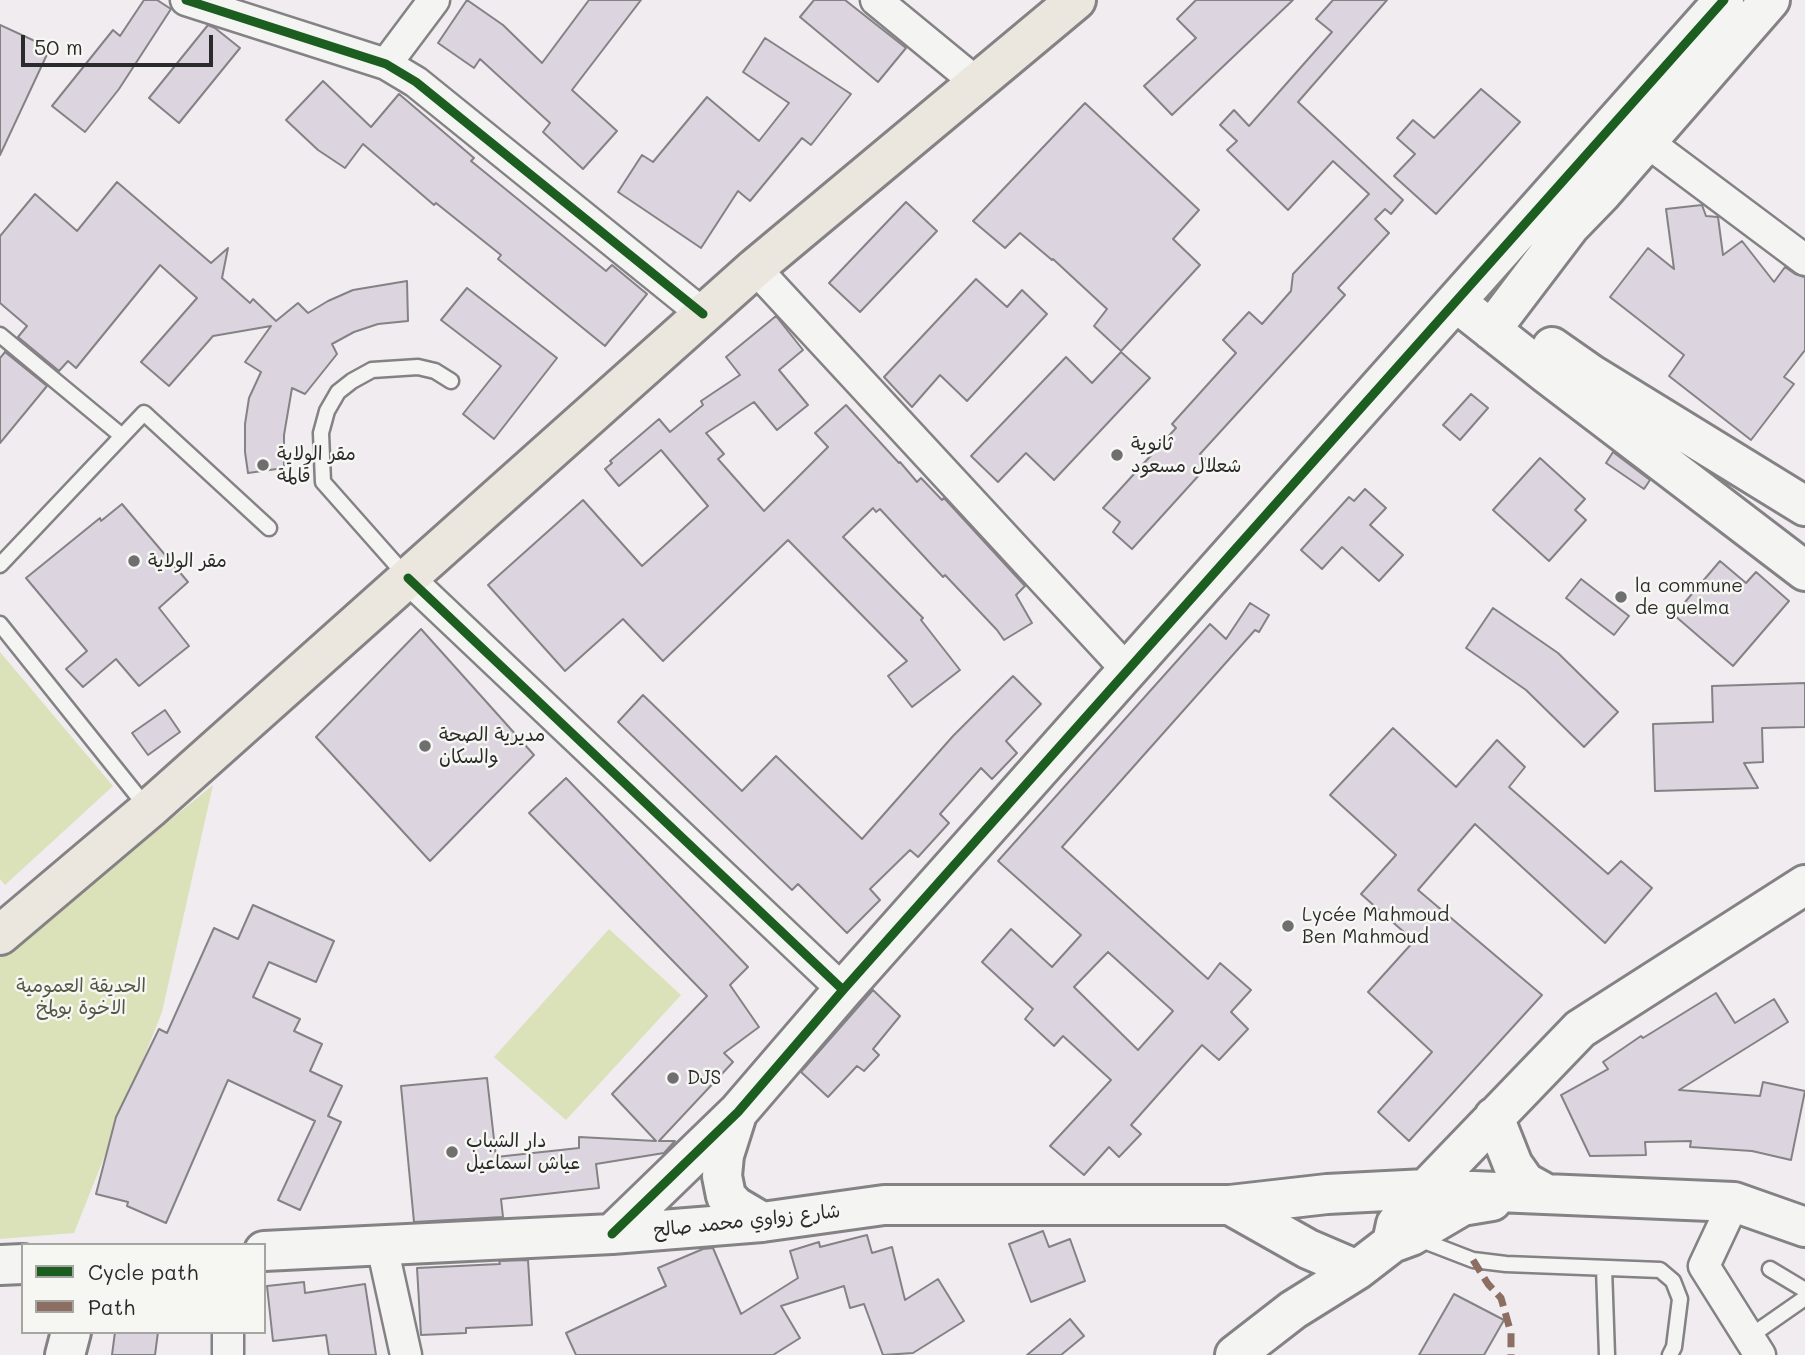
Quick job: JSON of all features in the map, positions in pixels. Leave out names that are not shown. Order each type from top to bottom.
[{"type":"main road","points":[[0,935],[149,809],[755,268],[976,83],[1068,2]]},
{"type":"street","points":[[186,0],[386,64],[416,82],[703,314]]},
{"type":"street","points":[[386,64],[434,0]]},
{"type":"street","points":[[876,0],[976,83]]},
{"type":"street","points":[[612,1234],[738,1112],[843,990],[1724,0]]},
{"type":"street","points":[[1499,320],[1570,226],[1770,0]]},
{"type":"street","points":[[1646,141],[1805,260]]},
{"type":"street","points":[[755,268],[1128,671]]},
{"type":"street","points":[[1464,293],[1805,571]]},
{"type":"street","points":[[1499,320],[1547,343],[1592,375],[1805,506]]},
{"type":"street","points":[[408,578],[843,990]]},
{"type":"street","points":[[1402,1240],[1396,1224],[1426,1189],[1580,1029],[1798,887]]},
{"type":"street","points":[[738,1112],[724,1155],[722,1176],[726,1196],[735,1206],[762,1222]]},
{"type":"street","points":[[1494,1117],[1513,1165],[1525,1181],[1542,1192]]},
{"type":"street","name":"شارع زواوي محمد صالح","points":[[266,1251],[612,1234],[762,1222],[884,1205],[1230,1205],[1327,1194],[1426,1189],[1542,1192]]},
{"type":"street","points":[[1235,1355],[1293,1311],[1402,1240],[1462,1206],[1542,1192],[1734,1202],[1805,1227]]},
{"type":"street","points":[[1293,1311],[1303,1259],[1327,1194]]},
{"type":"street","points":[[1734,1202],[1704,1266],[1755,1346]]},
{"type":"street","name":"شارع زواوي محمد صالح","points":[[1230,1205],[1308,1249],[1357,1270]]},
{"type":"street","points":[[382,1246],[406,1355]]},
{"type":"street","points":[[0,1265],[21,1264]]},
{"type":"street","points":[[65,1355],[70,1334]]},
{"type":"street","points":[[228,1334],[228,1355]]},
{"type":"lane","points":[[0,335],[121,436]]},
{"type":"lane","points":[[408,578],[323,482],[321,433],[327,411],[338,392],[372,370],[418,367],[435,371],[451,381]]},
{"type":"lane","points":[[0,565],[144,412],[269,528]]},
{"type":"lane","points":[[0,624],[149,809]]},
{"type":"lane","points":[[1402,1240],[1473,1260],[1506,1264],[1660,1270],[1673,1281],[1680,1299],[1674,1347],[1670,1355]]},
{"type":"lane","points":[[1604,1268],[1607,1355]]},
{"type":"lane","points":[[1770,1269],[1805,1290]]},
{"type":"lane","points":[[1755,1346],[1805,1298]]},
{"type":"green space","points":[[0,652],[113,786],[5,885],[0,879]]},
{"type":"green space","name":"الحديقة العمومية الاخوة بولمخ","points":[[213,785],[162,1012],[74,1233],[0,1239],[0,958]]},
{"type":"green space","points":[[609,929],[681,995],[566,1120],[494,1057]]},
{"type":"building","points":[[144,0],[157,0],[171,9],[119,89],[85,132],[52,106],[113,30],[120,36]]},
{"type":"building","points":[[467,0],[503,25],[542,63],[589,0],[641,0],[572,90],[617,131],[583,169],[543,132],[550,123],[480,59],[474,68],[438,43]]},
{"type":"building","points":[[814,0],[845,0],[906,48],[878,82],[800,17]]},
{"type":"building","points":[[1196,0],[1293,0],[1172,115],[1144,86],[1196,38],[1177,19]]},
{"type":"building","points":[[1333,0],[1387,0],[1298,102],[1403,200],[1391,214],[1385,209],[1375,219],[1389,233],[1338,288],[1345,295],[1200,454],[1210,463],[1132,549],[1113,532],[1120,522],[1103,508],[1176,428],[1172,424],[1236,353],[1223,340],[1249,312],[1262,324],[1291,291],[1293,274],[1369,194],[1333,161],[1288,210],[1227,150],[1237,141],[1220,125],[1234,110],[1249,126],[1332,32],[1316,19]]},
{"type":"building","points":[[0,25],[50,48],[0,155]]},
{"type":"building","points":[[208,25],[240,48],[179,123],[149,98]]},
{"type":"building","points":[[765,38],[851,94],[811,145],[802,138],[750,201],[738,191],[701,248],[618,192],[642,155],[653,162],[707,97],[759,141],[789,103],[743,72]]},
{"type":"building","points":[[323,81],[371,127],[399,94],[474,158],[471,161],[606,271],[612,265],[647,294],[605,346],[498,259],[501,255],[436,203],[434,205],[363,144],[345,168],[318,150],[286,120]]},
{"type":"building","points":[[1481,89],[1520,122],[1436,214],[1394,176],[1415,154],[1397,138],[1413,120],[1434,138]]},
{"type":"building","points":[[1085,103],[1199,210],[1173,239],[1200,265],[1121,351],[1094,326],[1107,309],[1053,259],[1020,233],[1005,248],[973,221]]},
{"type":"building","points":[[117,182],[211,263],[228,248],[222,278],[250,303],[253,299],[276,321],[298,303],[308,313],[353,290],[407,281],[408,321],[378,324],[354,332],[332,344],[337,354],[305,394],[292,388],[284,435],[284,468],[248,473],[245,452],[249,398],[261,372],[245,362],[271,326],[213,336],[169,386],[141,362],[197,298],[160,265],[76,368],[68,361],[59,371],[18,337],[27,326],[0,303],[0,236],[35,194],[77,231]]},
{"type":"building","points":[[906,202],[937,231],[860,312],[829,283]]},
{"type":"building","points":[[1702,205],[1706,216],[1718,217],[1723,255],[1742,241],[1774,282],[1785,267],[1805,277],[1805,350],[1784,377],[1794,384],[1751,440],[1669,376],[1684,355],[1610,297],[1648,248],[1674,269],[1666,209]]},
{"type":"building","points":[[976,279],[1007,307],[1022,290],[1047,314],[967,401],[940,375],[912,407],[884,377]]},
{"type":"building","points":[[467,288],[557,358],[494,439],[463,414],[501,366],[441,320]]},
{"type":"building","points":[[776,316],[803,350],[779,370],[808,405],[777,430],[754,402],[706,433],[724,454],[718,459],[764,511],[828,447],[815,433],[846,405],[917,482],[921,478],[942,500],[944,498],[1025,586],[1016,595],[1032,623],[1004,640],[880,509],[876,512],[873,508],[843,537],[923,618],[921,620],[960,670],[912,707],[888,676],[907,661],[788,540],[663,661],[623,619],[565,671],[488,585],[583,500],[642,566],[708,506],[661,450],[619,486],[605,469],[612,463],[610,461],[659,419],[670,432],[703,405],[701,401],[740,375],[726,357]]},
{"type":"building","points":[[5,352],[47,386],[0,443],[0,358]]},
{"type":"building","points":[[1121,352],[1150,378],[1054,480],[1026,453],[998,482],[971,456],[1066,357],[1092,383]]},
{"type":"building","points":[[1471,394],[1488,408],[1460,440],[1443,425]]},
{"type":"building","points":[[1613,452],[1650,480],[1644,489],[1606,463]]},
{"type":"building","points":[[1540,458],[1585,499],[1575,510],[1586,520],[1549,561],[1493,510]]},
{"type":"building","points":[[1365,489],[1386,508],[1370,525],[1403,555],[1379,581],[1342,547],[1322,569],[1301,550],[1349,497],[1354,501]]},
{"type":"building","points":[[122,504],[188,582],[159,608],[189,646],[139,686],[116,659],[83,687],[66,669],[87,651],[26,578],[100,518],[101,521]]},
{"type":"building","points":[[1720,561],[1746,583],[1756,572],[1789,601],[1733,666],[1674,615]]},
{"type":"building","points":[[1581,579],[1629,616],[1614,635],[1566,598]]},
{"type":"building","points":[[1250,603],[1269,615],[1259,632],[1255,630],[1062,847],[1208,979],[1220,963],[1251,990],[1231,1012],[1248,1029],[1219,1060],[1202,1045],[1131,1125],[1141,1134],[1119,1157],[1109,1147],[1084,1175],[1050,1146],[1111,1080],[1063,1036],[1054,1046],[1025,1019],[1033,1009],[982,962],[1011,929],[1052,967],[1081,935],[998,861],[1210,624],[1226,639]],"holes":[[[1108,952],[1173,1011],[1138,1050],[1074,987]]]},
{"type":"building","points":[[1493,608],[1558,653],[1618,712],[1584,747],[1526,690],[1466,648]]},
{"type":"building","name":"مديرية الصحة والسكان","points":[[421,629],[534,755],[430,861],[316,737]]},
{"type":"building","points":[[1013,676],[1041,704],[1006,741],[1017,753],[992,779],[981,768],[940,814],[949,823],[918,857],[910,850],[870,889],[880,900],[847,933],[798,884],[792,890],[618,722],[643,695],[742,791],[776,756],[862,839],[953,736]]},
{"type":"building","points":[[1805,683],[1805,727],[1762,728],[1763,762],[1744,763],[1758,788],[1655,791],[1653,724],[1713,722],[1712,686]]},
{"type":"building","points":[[165,710],[180,732],[148,755],[132,733]]},
{"type":"building","points":[[1393,728],[1456,787],[1497,740],[1525,767],[1509,787],[1608,874],[1621,861],[1652,888],[1605,943],[1475,824],[1418,890],[1542,995],[1409,1141],[1378,1112],[1432,1052],[1368,992],[1414,941],[1361,894],[1396,855],[1330,795]]},
{"type":"building","points":[[566,778],[748,967],[730,985],[759,1027],[724,1053],[733,1062],[659,1141],[675,1141],[664,1153],[596,1164],[599,1188],[501,1199],[503,1217],[414,1222],[401,1086],[487,1078],[496,1157],[579,1148],[579,1137],[656,1141],[612,1094],[707,996],[529,813]]},
{"type":"building","points":[[253,905],[334,941],[316,982],[269,962],[253,997],[300,1019],[294,1031],[322,1044],[310,1071],[342,1086],[328,1116],[341,1122],[300,1210],[278,1200],[315,1121],[228,1080],[166,1223],[127,1206],[128,1202],[96,1194],[116,1117],[159,1029],[167,1033],[214,928],[238,939]]},
{"type":"building","points":[[873,990],[900,1016],[873,1049],[879,1055],[864,1071],[857,1066],[828,1097],[801,1072]]},
{"type":"building","points":[[1716,993],[1735,1023],[1774,999],[1788,1022],[1679,1090],[1760,1096],[1763,1082],[1805,1091],[1791,1160],[1752,1151],[1690,1147],[1691,1141],[1645,1142],[1646,1155],[1590,1156],[1561,1095],[1608,1069],[1603,1062],[1641,1036],[1643,1038]]},
{"type":"building","points":[[1043,1231],[1049,1247],[1070,1239],[1085,1281],[1031,1302],[1009,1244]]},
{"type":"building","points":[[867,1235],[872,1253],[892,1247],[905,1300],[938,1279],[964,1321],[913,1353],[883,1355],[864,1304],[850,1308],[844,1286],[781,1306],[800,1338],[773,1355],[576,1355],[566,1333],[666,1286],[658,1268],[703,1249],[713,1248],[741,1314],[798,1278],[790,1251],[819,1242],[820,1247]]},
{"type":"building","points":[[528,1260],[532,1325],[466,1328],[466,1333],[421,1335],[417,1268]]},
{"type":"building","points":[[304,1282],[305,1293],[365,1284],[376,1355],[329,1355],[326,1335],[273,1341],[267,1286]]},
{"type":"building","points":[[1454,1294],[1504,1320],[1484,1355],[1419,1355]]},
{"type":"building","points":[[1070,1319],[1084,1336],[1061,1355],[1027,1355]]},
{"type":"building","points":[[115,1334],[158,1334],[155,1355],[112,1355]]},
{"type":"marked path","points":[[1473,1260],[1488,1284],[1501,1298],[1511,1333],[1511,1355]]},
{"type":"cycle path","points":[[186,0],[386,64],[416,82],[703,314]]},
{"type":"cycle path","points":[[612,1234],[738,1112],[843,990],[1724,0]]},
{"type":"cycle path","points":[[408,578],[843,990]]},
{"type":"place","name":"ثانوية شعلال مسعود","points":[[1117,455]]},
{"type":"place","name":"مقر الولاية قالمة","points":[[263,465]]},
{"type":"place","name":"مقر الولاية","points":[[134,561]]},
{"type":"place","name":"la commune de guelma","points":[[1621,597]]},
{"type":"place","name":"مديرية الصحة والسكان","points":[[425,746]]},
{"type":"place","name":"Lycée Mahmoud Ben Mahmoud","points":[[1288,926]]},
{"type":"place","name":"DJS","points":[[673,1078]]},
{"type":"place","name":"دار الشباب عياش اسماعيل","points":[[452,1152]]}]
